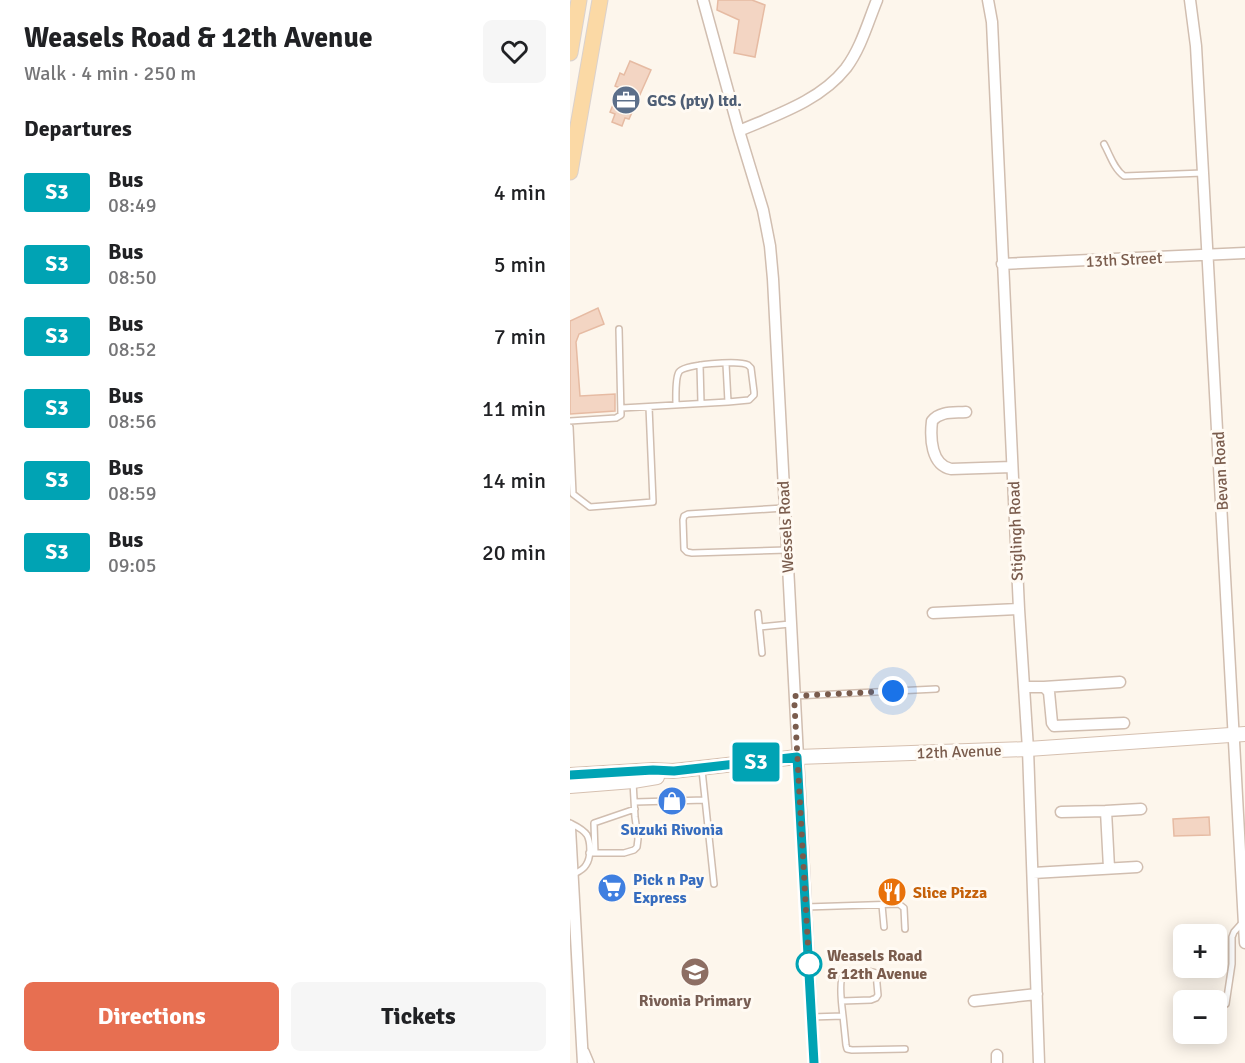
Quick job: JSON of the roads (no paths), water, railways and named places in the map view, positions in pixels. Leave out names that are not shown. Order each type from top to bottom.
[{"type":"main road","points":[[570,53],[579,0]]},
{"type":"main road","points":[[570,172],[600,0]]},
{"type":"main road","name":"12th Avenue","points":[[570,775],[653,770],[674,771],[797,757],[1028,749],[1240,735]]},
{"type":"main road","name":"12th Avenue","points":[[570,786],[633,781],[674,771]]},
{"type":"street","name":"Wessels Road","points":[[703,0],[739,131],[764,210],[770,246],[814,1063]]},
{"type":"street","points":[[739,131],[813,97],[825,89],[846,67],[878,0]]},
{"type":"street","name":"Stiglingh Road","points":[[988,0],[992,22],[1018,609],[1028,749],[1039,1063]]},
{"type":"street","name":"Bevan Road","points":[[1190,0],[1196,46],[1240,735],[1245,943]]},
{"type":"street","name":"13th Street","points":[[1002,264],[1245,253]]},
{"type":"street","points":[[966,412],[943,413],[935,417],[931,423],[933,449],[940,464],[944,468],[951,469],[1012,467]]},
{"type":"street","points":[[933,613],[1018,609]]},
{"type":"street","points":[[1024,687],[1120,681]]},
{"type":"street","points":[[1044,687],[1049,692],[1054,726],[1124,723]]},
{"type":"street","points":[[1061,812],[1141,809]]},
{"type":"street","points":[[1106,810],[1109,868]]},
{"type":"street","points":[[570,828],[583,1063]]},
{"type":"street","points":[[1033,873],[1137,867]]},
{"type":"street","points":[[974,1001],[1037,994]]},
{"type":"lane","points":[[1104,144],[1120,173],[1124,176],[1203,173]]},
{"type":"lane","points":[[570,421],[616,418],[621,415],[619,329]]},
{"type":"lane","points":[[622,408],[676,405],[701,403],[728,402],[749,400],[754,395],[750,366],[726,364],[683,368],[678,373],[676,405]]},
{"type":"lane","points":[[726,364],[728,402]]},
{"type":"lane","points":[[700,365],[701,403]]},
{"type":"lane","points":[[570,427],[573,494],[590,507],[653,502],[649,406]]},
{"type":"lane","points":[[784,508],[688,514],[683,520],[684,549],[692,553],[787,550]]},
{"type":"lane","points":[[758,613],[762,653]]},
{"type":"lane","points":[[760,627],[790,624]]},
{"type":"lane","points":[[794,696],[936,689]]},
{"type":"lane","points":[[702,768],[714,884]]},
{"type":"lane","points":[[592,853],[624,853],[637,847],[633,781]]},
{"type":"lane","points":[[573,875],[586,866],[592,853],[594,823],[635,805],[705,800]]},
{"type":"lane","points":[[570,823],[587,835],[592,853]]},
{"type":"lane","points":[[806,907],[899,904],[904,908],[905,929]]},
{"type":"lane","points":[[882,905],[884,927]]},
{"type":"lane","points":[[1227,997],[1232,964],[1232,937],[1244,921]]},
{"type":"lane","points":[[842,1001],[876,998],[878,995],[876,973],[872,970],[847,972],[841,978],[842,1001],[843,1016],[847,1049],[905,1049]]},
{"type":"lane","points":[[811,1017],[843,1016]]},
{"type":"lane","points":[[582,1041],[591,1063]]},
{"type":"place","name":"GCS (pty) ltd.","points":[[626,100]]},
{"type":"place","name":"Suzuki Rivonia","points":[[672,801]]},
{"type":"place","name":"Pick n Pay Express","points":[[612,888]]},
{"type":"place","name":"Slice Pizza","points":[[892,892]]},
{"type":"place","name":"Weasels Road & 12th Avenue","points":[[809,964]]},
{"type":"place","name":"Rivonia Primary","points":[[695,972]]}]
